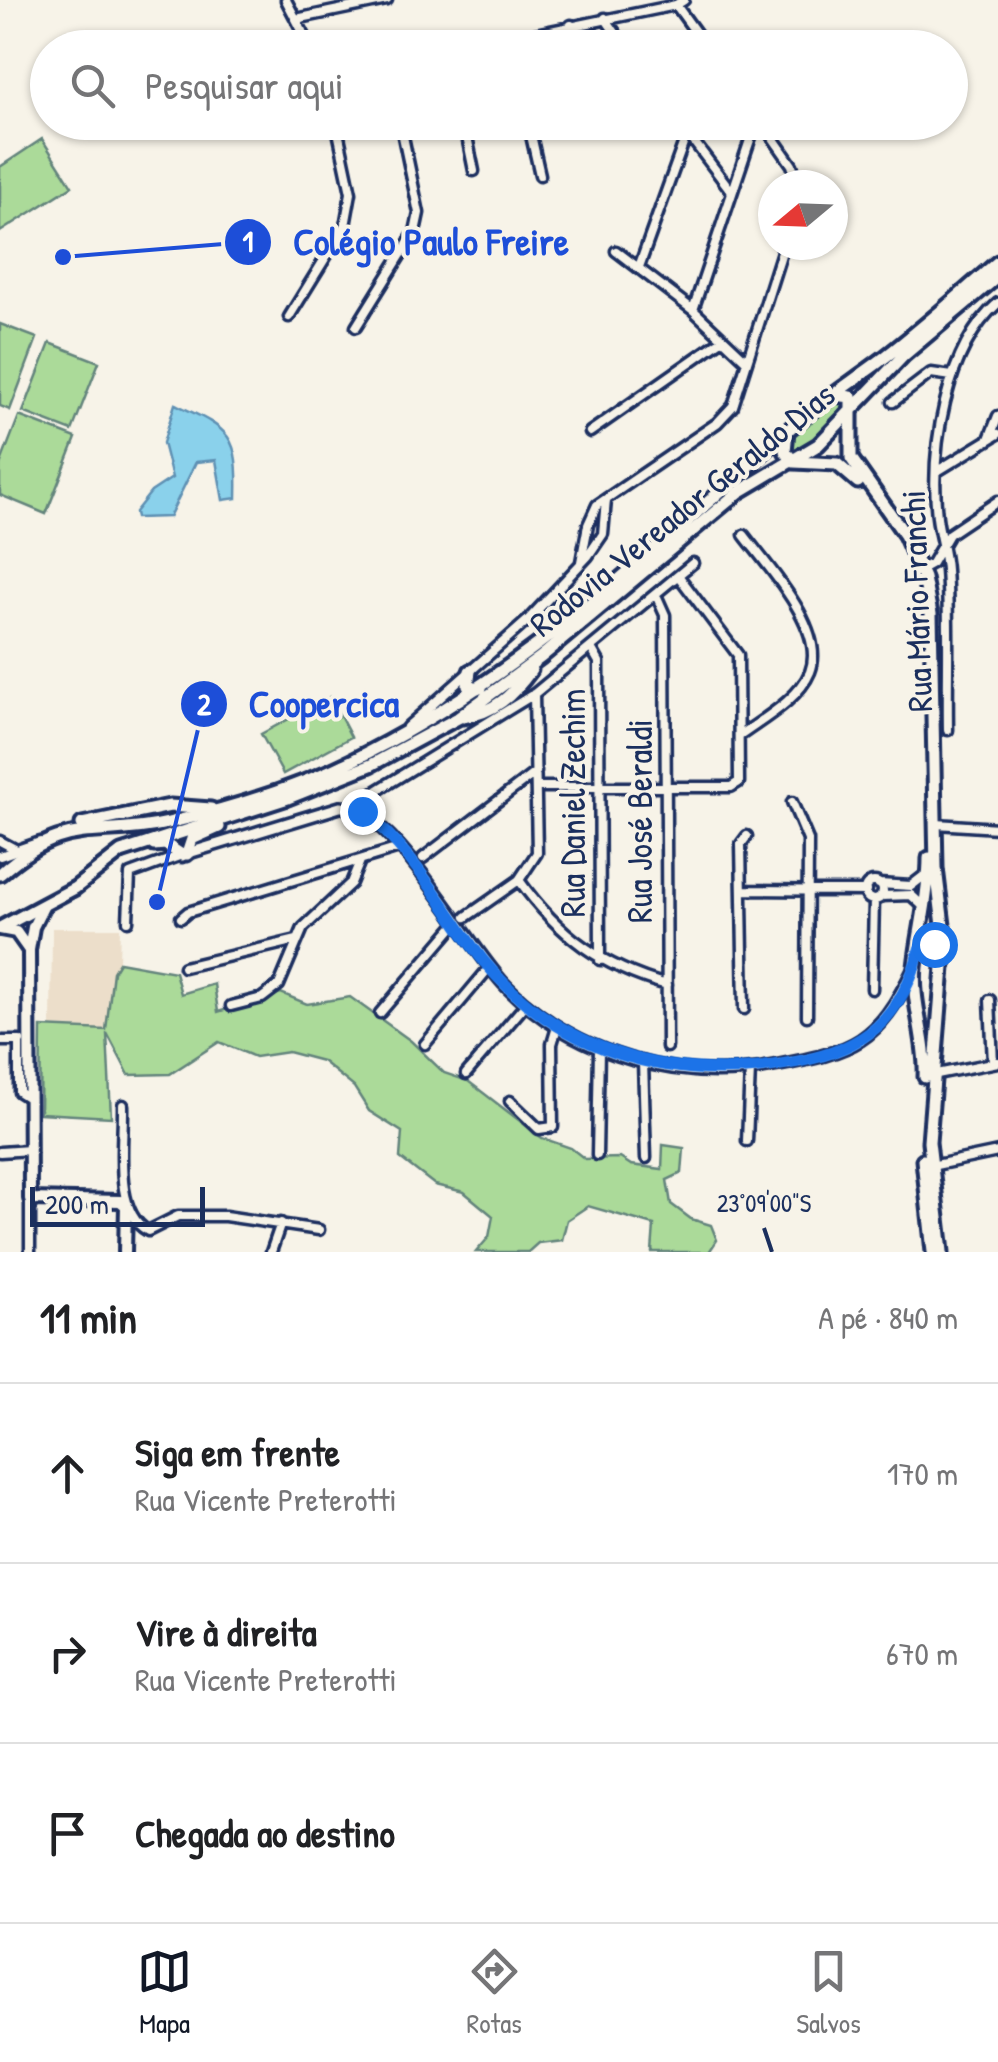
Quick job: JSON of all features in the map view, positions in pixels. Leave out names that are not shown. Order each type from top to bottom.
[{"type":"main road","name":"Rodovia Vereador Geraldo Dias","points":[[0,874],[51,839],[118,827],[151,827],[285,790],[400,735],[465,698],[542,643],[732,484],[787,431],[998,262]]},
{"type":"main road","name":"Rodovia Vereador Geraldo Dias","points":[[0,928],[44,905],[121,852],[371,765],[455,720],[541,657],[739,492],[794,462],[854,410],[904,354],[998,276]]},
{"type":"main road","points":[[849,438],[871,391]]},
{"type":"main road","points":[[831,396],[847,393],[854,410],[849,438],[855,468],[905,534],[931,614],[936,824],[945,942],[932,1075],[931,1166],[942,1252]]},
{"type":"main road","points":[[787,431],[785,451],[794,462],[826,462],[848,472],[895,530],[918,572],[926,648],[929,872],[927,910],[915,966],[917,1000],[927,1042],[921,1142],[933,1252]]},
{"type":"main road","points":[[448,707],[455,720],[490,717],[503,708],[541,657]]},
{"type":"main road","points":[[470,671],[468,686],[481,688]]},
{"type":"main road","points":[[458,680],[465,698]]},
{"type":"main road","points":[[420,740],[428,728],[425,720]]},
{"type":"main road","points":[[51,839],[88,822],[148,808],[181,805],[220,811]]},
{"type":"main road","points":[[140,846],[165,844],[185,854],[192,839],[235,815]]},
{"type":"main road","points":[[118,827],[125,842],[121,852]]},
{"type":"main road","points":[[44,905],[33,927],[29,950],[24,1041],[30,1099],[30,1199],[113,1199],[126,1206],[125,1252]]},
{"type":"main road","points":[[0,928],[16,932],[29,950]]},
{"type":"main road","points":[[920,948],[934,944],[942,964]]},
{"type":"main road","points":[[917,1000],[929,1001],[940,994]]},
{"type":"street","points":[[286,0],[301,30]]},
{"type":"street","points":[[296,19],[387,0]]},
{"type":"street","points":[[554,30],[680,3],[696,30]]},
{"type":"street","points":[[605,18],[613,30]]},
{"type":"street","points":[[571,25],[572,30]]},
{"type":"street","points":[[289,317],[345,226],[351,193],[340,140]]},
{"type":"street","points":[[356,326],[416,232],[419,213],[404,140]]},
{"type":"street","points":[[468,140],[474,171]]},
{"type":"street","points":[[532,140],[540,175]]},
{"type":"street","points":[[638,267],[684,140]]},
{"type":"street","points":[[692,140],[732,192]]},
{"type":"street","points":[[693,310],[752,140]]},
{"type":"street","points":[[773,140],[794,170]]},
{"type":"street","points":[[616,251],[693,310],[747,362]]},
{"type":"street","points":[[581,562],[586,532],[597,504],[726,415],[779,260]]},
{"type":"street","name":"Rua Mário Franchi","points":[[948,730],[946,567],[936,512],[943,410],[952,376],[980,319],[998,303]]},
{"type":"street","points":[[590,432],[723,339]]},
{"type":"street","points":[[893,402],[932,373],[952,376]]},
{"type":"street","points":[[988,439],[998,416]]},
{"type":"street","points":[[938,470],[998,434]]},
{"type":"street","points":[[400,735],[527,621],[581,562],[602,534],[606,500]]},
{"type":"street","points":[[918,572],[959,524],[998,501]]},
{"type":"street","points":[[586,532],[602,534]]},
{"type":"street","points":[[741,735],[804,683],[813,658],[802,615],[744,535]]},
{"type":"street","points":[[503,708],[534,694],[680,578],[692,563]]},
{"type":"street","points":[[536,787],[736,785],[741,772],[738,655],[680,578]]},
{"type":"street","name":"Rua José Beraldi","points":[[657,596],[665,616],[668,1047]]},
{"type":"street","name":"Rua Daniel Zechim","points":[[591,648],[599,662],[600,960]]},
{"type":"street","points":[[466,917],[519,880],[537,853],[534,694]]},
{"type":"street","points":[[370,795],[490,717]]},
{"type":"street","points":[[423,858],[536,772]]},
{"type":"street","points":[[792,802],[806,828],[807,1016]]},
{"type":"street","points":[[128,921],[130,874],[340,807],[362,811],[399,848],[489,968],[526,1004],[557,1028],[599,1049],[643,1062],[687,1070],[750,1069],[842,1051],[869,1035],[894,1009],[915,966]]},
{"type":"street","points":[[936,824],[998,828]]},
{"type":"street","points":[[744,1009],[741,844],[747,836]]},
{"type":"street","points":[[0,856],[51,839]]},
{"type":"street","points":[[0,841],[15,849]]},
{"type":"street","points":[[181,918],[188,912],[399,848]]},
{"type":"street","points":[[231,1006],[273,991],[288,970],[296,940],[318,909],[351,883],[360,861]]},
{"type":"street","points":[[742,890],[866,890],[878,898],[911,891],[929,872]]},
{"type":"street","points":[[519,880],[560,929],[600,960],[668,985]]},
{"type":"street","points":[[866,890],[870,884],[879,884],[911,891],[927,910]]},
{"type":"street","points":[[872,989],[879,884]]},
{"type":"street","points":[[380,1013],[456,924]]},
{"type":"street","points":[[184,967],[296,940]]},
{"type":"street","points":[[425,1044],[489,968]]},
{"type":"street","points":[[894,1009],[917,1000]]},
{"type":"street","points":[[932,1075],[995,1062],[990,1000]]},
{"type":"street","points":[[466,1074],[526,1004]]},
{"type":"street","points":[[510,1101],[539,1129],[552,1127],[552,1044],[557,1028]]},
{"type":"street","points":[[0,1041],[24,1041]]},
{"type":"street","points":[[597,1155],[599,1049]]},
{"type":"street","points":[[643,1062],[646,1158]]},
{"type":"street","points":[[747,1141],[750,1069]]},
{"type":"street","points":[[123,1105],[126,1206],[148,1231],[178,1216],[280,1223],[318,1230]]},
{"type":"street","points":[[0,1152],[30,1150]]},
{"type":"street","points":[[931,1166],[998,1152]]},
{"type":"street","points":[[30,1199],[30,1252]]},
{"type":"street","points":[[271,1252],[280,1223]]},
{"type":"shaded area","points":[[52,928],[120,928],[119,962],[113,972],[106,1030],[51,1027]]},
{"type":"green space","points":[[43,140],[72,186],[0,232],[0,167]]},
{"type":"green space","points":[[0,324],[37,338],[10,410],[0,406]]},
{"type":"green space","points":[[50,343],[99,362],[72,431],[23,412]]},
{"type":"green space","points":[[846,398],[848,409],[820,440],[795,456],[790,452],[787,439],[836,399]]},
{"type":"green space","points":[[19,416],[76,438],[46,514],[0,495],[0,465]]},
{"type":"green space","points":[[330,697],[351,737],[283,774],[261,734]]},
{"type":"green space","points":[[119,962],[175,972],[181,994],[214,984],[218,1012],[281,993],[307,1004],[350,997],[411,1041],[444,1073],[468,1081],[542,1138],[571,1148],[585,1159],[620,1158],[631,1165],[662,1169],[663,1145],[684,1148],[682,1173],[667,1180],[671,1204],[691,1219],[711,1225],[717,1240],[709,1252],[652,1252],[654,1225],[588,1206],[567,1220],[562,1240],[538,1243],[528,1252],[476,1252],[489,1237],[493,1216],[464,1192],[435,1185],[400,1158],[402,1132],[369,1111],[354,1087],[322,1061],[288,1052],[255,1057],[219,1042],[170,1074],[129,1075],[107,1033],[111,1117],[40,1113],[41,1027],[106,1030],[113,972]]},
{"type":"water","points":[[175,404],[227,436],[236,460],[237,498],[223,500],[216,460],[196,462],[169,517],[136,518],[135,512],[151,492],[172,478],[163,443]]},
{"type":"place","name":"Colégio Paulo Freire","points":[[63,257]]},
{"type":"place","name":"Coopercica","points":[[157,902]]},
{"type":"route","points":[[362,811],[385,830],[508,988],[557,1028],[606,1052],[643,1062],[724,1072],[766,1068],[842,1051],[861,1042],[894,1009],[920,948],[934,944]]}]
